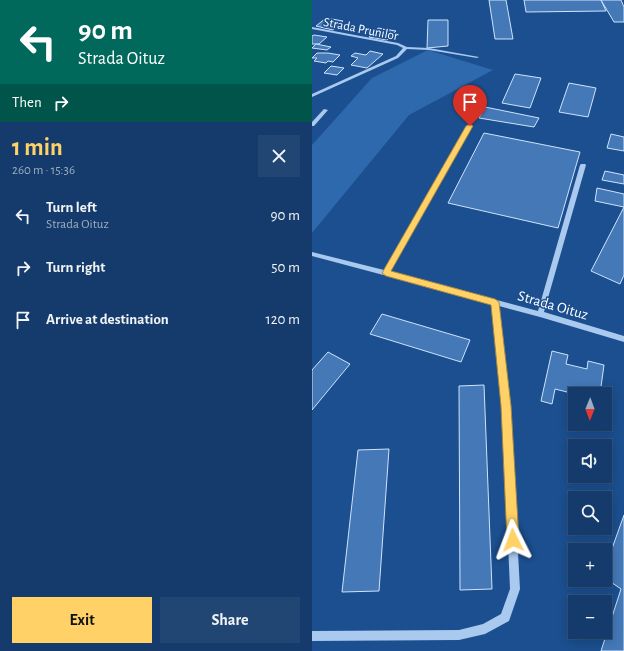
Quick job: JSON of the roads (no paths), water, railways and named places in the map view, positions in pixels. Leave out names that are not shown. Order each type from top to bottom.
[{"type":"street","name":"Strada Prunilor","points":[[312,28],[398,44],[406,48],[429,49],[477,57]]},
{"type":"street","points":[[312,96],[397,57],[406,48]]},
{"type":"street","points":[[312,125],[326,110]]},
{"type":"street","points":[[386,273],[470,126]]},
{"type":"street","points":[[540,314],[583,165]]},
{"type":"street","name":"Strada Oituz","points":[[312,254],[540,314],[624,339]]},
{"type":"street","points":[[312,636],[459,635],[485,629],[505,617],[515,589],[506,406],[495,302]]}]
